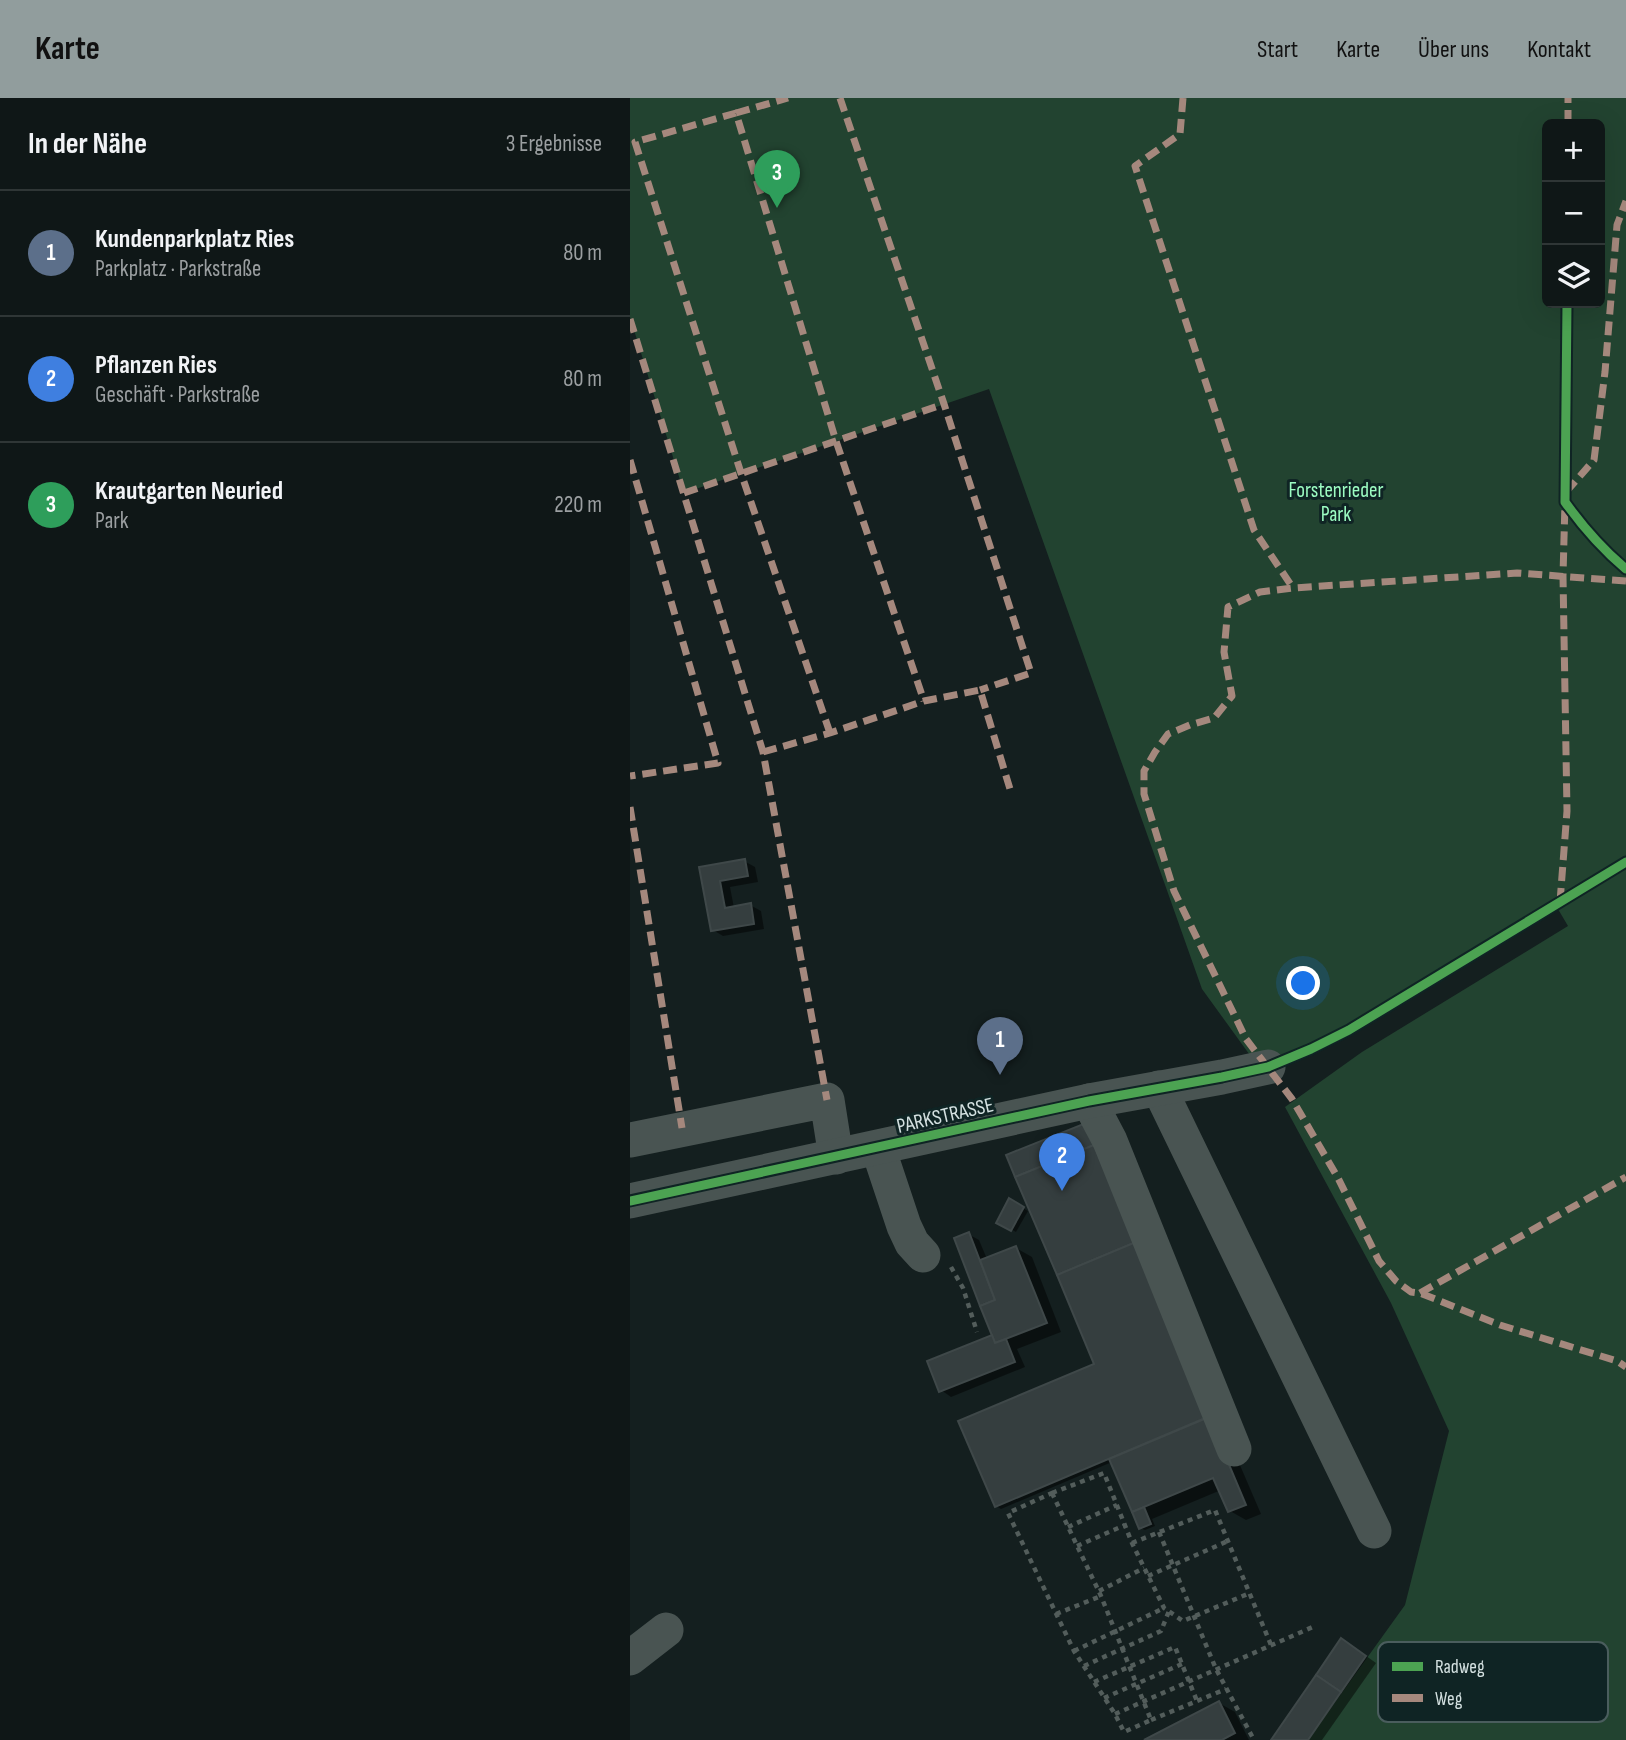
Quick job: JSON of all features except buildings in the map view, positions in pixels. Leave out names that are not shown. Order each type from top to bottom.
[{"type":"street","name":"PARKSTRASSE","points":[[630,1201],[1089,1101],[1268,1067]]},
{"type":"street","points":[[1159,1088],[1374,1531]]},
{"type":"street","points":[[630,1140],[827,1100],[836,1157]]},
{"type":"street","points":[[1089,1101],[1110,1141],[1234,1449]]},
{"type":"street","points":[[878,1148],[904,1226],[912,1243],[923,1255]]},
{"type":"street","points":[[630,1658],[666,1630]]},
{"type":"path","points":[[923,1255],[942,1250],[963,1288],[977,1332]]},
{"type":"path","points":[[1226,1689],[1124,1732],[1074,1651],[1008,1513],[1104,1473],[1132,1543],[1166,1609],[1183,1621],[1250,1593]]},
{"type":"path","points":[[1052,1493],[1100,1593],[1151,1720]]},
{"type":"path","points":[[1068,1527],[1117,1505]]},
{"type":"path","points":[[1132,1543],[1215,1510],[1271,1645]]},
{"type":"path","points":[[1077,1546],[1125,1525]]},
{"type":"path","points":[[1159,1531],[1216,1670],[1254,1740]]},
{"type":"path","points":[[1148,1576],[1228,1541]]},
{"type":"path","points":[[1056,1614],[1144,1568]]},
{"type":"path","points":[[1074,1651],[1166,1609]]},
{"type":"path","points":[[1084,1666],[1161,1631],[1166,1609]]},
{"type":"path","points":[[1115,1714],[1315,1626]]},
{"type":"path","points":[[1094,1682],[1175,1647],[1197,1701]]},
{"type":"path","points":[[1104,1698],[1182,1664]]},
{"type":"green space","name":"Forstenrieder Park","points":[[630,98],[1626,98],[1626,1740],[1308,1740],[1378,1643],[1378,1722],[1608,1722],[1608,1642],[1378,1642],[1405,1605],[1449,1431],[1391,1303],[1285,1107],[1362,1052],[1568,926],[1555,904],[1349,1030],[1277,1059],[1252,1058],[1202,989],[989,389],[684,493],[630,317]]},
{"type":"marked path","points":[[736,113],[788,98]]},
{"type":"marked path","points":[[840,98],[944,404],[1031,673],[980,690]]},
{"type":"marked path","points":[[1183,98],[1180,134],[1135,166],[1254,530],[1293,588]]},
{"type":"marked path","points":[[1568,98],[1568,119]]},
{"type":"marked path","points":[[830,733],[741,473],[635,142],[736,113],[836,441],[924,701]]},
{"type":"marked path","points":[[1566,492],[1594,460],[1605,372],[1617,225],[1626,201]]},
{"type":"marked path","points":[[630,319],[763,752],[827,1100]]},
{"type":"marked path","points":[[684,493],[944,404]]},
{"type":"marked path","points":[[630,460],[718,763],[630,776]]},
{"type":"marked path","points":[[1560,902],[1567,811],[1563,576],[1565,502]]},
{"type":"marked path","points":[[1626,581],[1517,573],[1260,592],[1228,607],[1224,652],[1232,696],[1214,718],[1168,734],[1144,771],[1144,794],[1174,891],[1246,1039],[1292,1099],[1338,1178],[1379,1261],[1396,1281],[1411,1292],[1420,1293],[1500,1325],[1617,1361],[1626,1367]]},
{"type":"marked path","points":[[763,752],[830,733],[924,701],[980,690],[1010,789]]},
{"type":"marked path","points":[[630,807],[682,1128]]},
{"type":"marked path","points":[[1420,1293],[1626,1177]]},
{"type":"cycle path","points":[[1567,308],[1565,502],[1593,537],[1626,569]]},
{"type":"cycle path","points":[[630,1201],[1089,1101],[1268,1067],[1349,1030],[1626,862]]},
{"type":"place","name":"Krautgarten Neuried","points":[[777,208]]},
{"type":"place","name":"Kundenparkplatz Ries","points":[[1000,1075]]},
{"type":"place","name":"Pflanzen Ries","points":[[1062,1191]]}]
